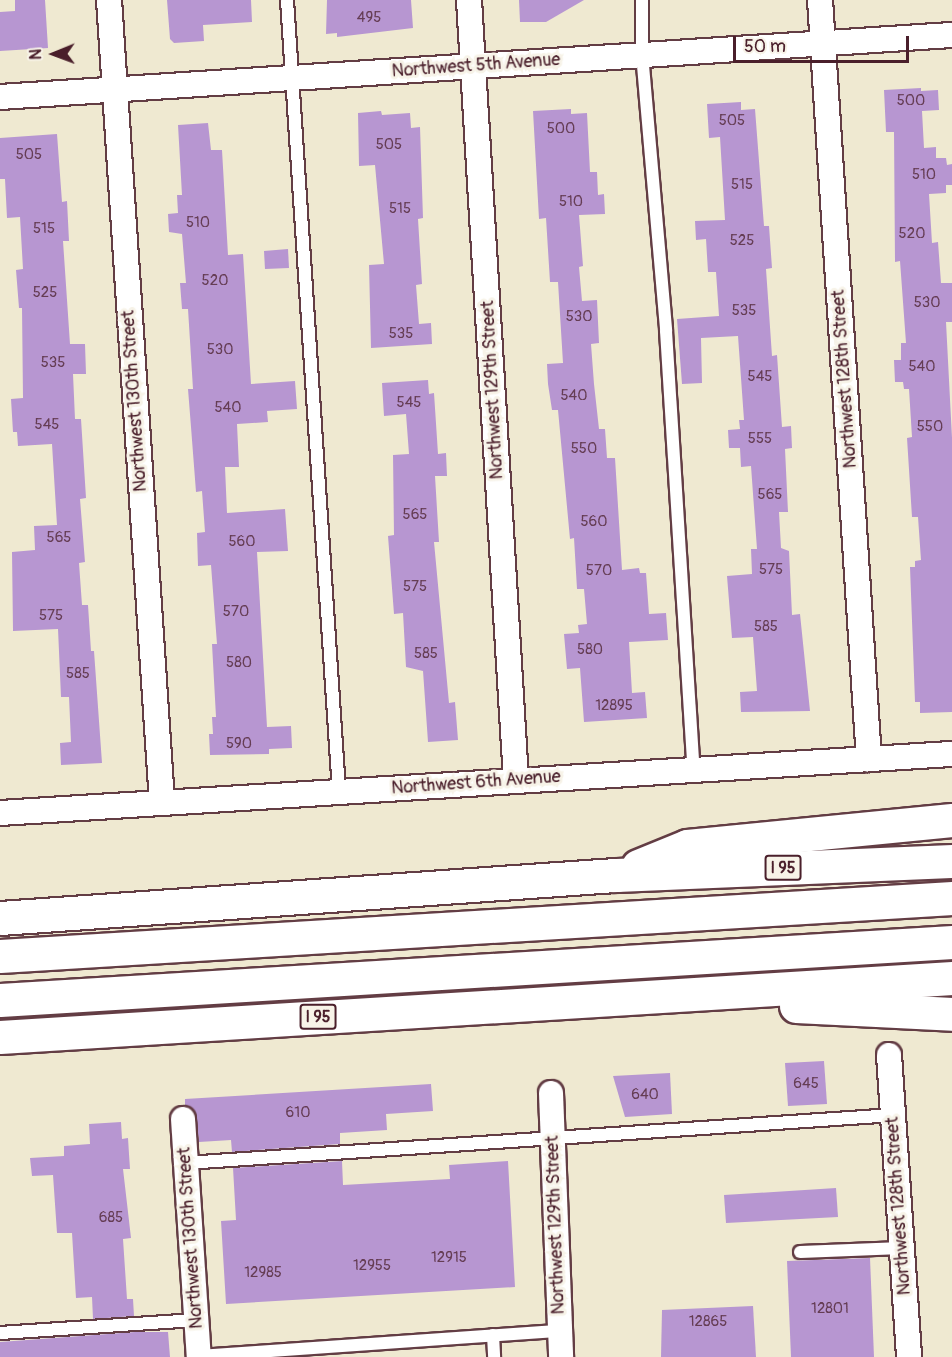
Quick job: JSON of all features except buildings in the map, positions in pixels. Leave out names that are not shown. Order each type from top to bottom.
[{"type":"highway","points":[[615,875],[687,846],[952,820]]},
{"type":"highway","name":"I 95","points":[[0,918],[615,875],[952,861]]},
{"type":"highway","points":[[0,956],[952,898]]},
{"type":"highway","points":[[0,1000],[952,942]]},
{"type":"highway","name":"I 95","points":[[0,1037],[952,978]]},
{"type":"highway","points":[[636,998],[952,1014]]},
{"type":"street","name":"Northwest 130th Street","points":[[109,0],[162,803]]},
{"type":"street","name":"Northwest 129th Street","points":[[469,0],[516,780]]},
{"type":"street","name":"Northwest 128th Street","points":[[820,0],[869,759]]},
{"type":"street","name":"Northwest 5th Avenue","points":[[0,97],[952,35]]},
{"type":"street","name":"Northwest 6th Avenue","points":[[0,813],[952,754]]},
{"type":"street","name":"Northwest 128th Street","points":[[889,1055],[909,1357]]},
{"type":"street","name":"Northwest 129th Street","points":[[551,1093],[561,1357]]},
{"type":"street","name":"Northwest 130th Street","points":[[183,1119],[199,1356]]},
{"type":"lane","points":[[287,0],[339,792]]},
{"type":"lane","points":[[642,0],[642,54],[666,331],[694,770]]},
{"type":"lane","points":[[186,1163],[553,1140],[894,1115]]},
{"type":"lane","points":[[800,1252],[902,1248]]},
{"type":"lane","points":[[0,1333],[197,1320]]},
{"type":"lane","points":[[199,1356],[249,1355],[560,1330]]},
{"type":"lane","points":[[493,1335],[494,1357]]}]
